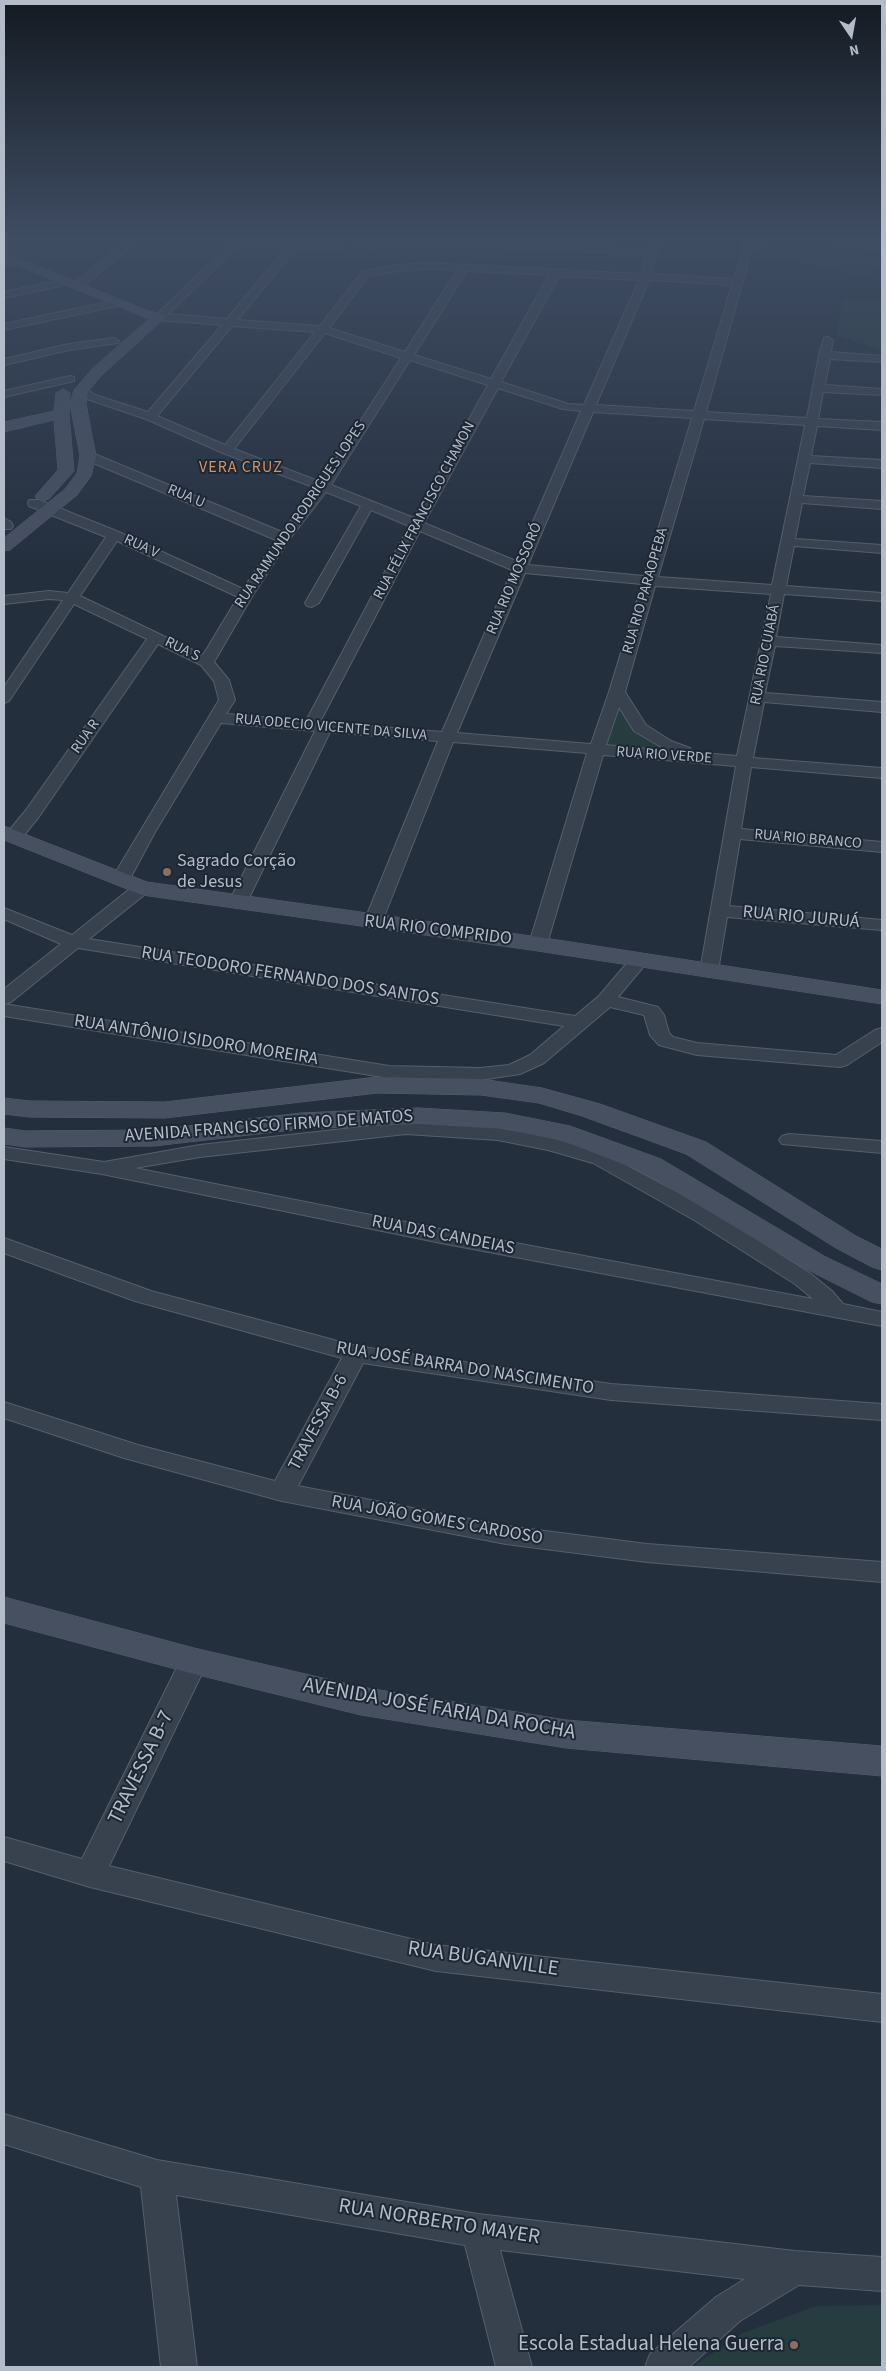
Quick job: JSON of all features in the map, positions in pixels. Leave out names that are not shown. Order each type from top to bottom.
[{"type":"street","points":[[4,362],[66,348]]},
{"type":"street","points":[[5,525],[53,486],[66,470],[61,414],[63,392],[70,379],[105,348]]},
{"type":"street","points":[[4,546],[72,492],[85,473],[88,456],[79,397],[98,371],[119,348]]},
{"type":"street","points":[[150,417],[209,348]]},
{"type":"street","points":[[227,450],[308,348]]},
{"type":"street","points":[[384,348],[554,403],[588,409],[882,426]]},
{"type":"street","name":"RUA RAIMUNDO RODRIGUES LOPES","points":[[206,662],[246,595],[284,538],[323,488],[412,348]]},
{"type":"street","name":"RUA FÉLIX FRANCISCO CHAMON","points":[[238,902],[318,726],[416,526],[514,348]]},
{"type":"street","name":"RUA RIO MOSSORÓ","points":[[373,922],[447,738],[614,348]]},
{"type":"street","name":"RUA RIO PARAOPEBA","points":[[538,944],[596,751],[616,692],[718,348]]},
{"type":"street","name":"RUA RIO CUIABÁ","points":[[709,971],[744,763],[770,641],[826,348]]},
{"type":"street","points":[[824,355],[882,359]]},
{"type":"street","points":[[4,394],[70,379]]},
{"type":"street","points":[[817,388],[882,392]]},
{"type":"street","points":[[79,397],[98,399],[150,417],[227,450],[368,504],[416,526],[520,568],[649,581],[882,597]]},
{"type":"street","points":[[4,427],[61,414]]},
{"type":"street","name":"RUA U","points":[[88,456],[284,538]]},
{"type":"street","points":[[804,459],[882,464]]},
{"type":"street","points":[[796,499],[882,505]]},
{"type":"street","name":"RUA V","points":[[34,503],[114,535],[246,595]]},
{"type":"street","points":[[312,603],[368,504]]},
{"type":"street","points":[[4,698],[114,535]]},
{"type":"street","points":[[788,542],[882,549]]},
{"type":"street","name":"RUA S","points":[[4,600],[49,595],[71,597],[206,662],[221,680],[227,700],[123,875],[133,883]]},
{"type":"street","name":"RUA R","points":[[9,834],[32,814],[156,637]]},
{"type":"street","points":[[770,641],[882,649]]},
{"type":"street","points":[[616,692],[632,719],[650,737],[664,744],[710,759]]},
{"type":"street","points":[[758,696],[882,707]]},
{"type":"street","name":"RUA ODECIO VICENTE DA SILVA","points":[[216,718],[447,738]]},
{"type":"street","name":"RUA RIO VERDE","points":[[447,738],[882,773]]},
{"type":"street","name":"RUA RIO BRANCO","points":[[733,832],[882,847]]},
{"type":"street","name":"RUA RIO COMPRIDO","points":[[9,834],[133,883],[238,902],[538,944],[882,997]]},
{"type":"street","points":[[100,869],[134,855]]},
{"type":"street","points":[[4,998],[72,942],[133,883]]},
{"type":"street","name":"RUA RIO JURUÁ","points":[[720,910],[882,925]]},
{"type":"street","name":"RUA TEODORO FERNANDO DOS SANTOS","points":[[4,913],[72,942],[581,1023]]},
{"type":"street","name":"RUA ANTÔNIO ISIDORO MOREIRA","points":[[4,1010],[389,1072],[480,1074],[513,1070],[537,1058],[581,1023],[606,1000],[640,960]]},
{"type":"street","points":[[606,1000],[651,1011],[660,1035],[666,1040],[697,1049],[840,1061],[882,1034]]},
{"type":"street","name":"AVENIDA FRANCISCO FIRMO DE MATOS","points":[[4,1106],[29,1109],[165,1110],[377,1085],[481,1087],[542,1096],[591,1110],[696,1148],[846,1242],[882,1261]]},
{"type":"street","name":"AVENIDA FRANCISCO FIRMO DE MATOS","points":[[4,1136],[25,1139],[154,1138],[301,1121],[418,1116],[505,1121],[570,1134],[651,1165],[814,1262],[882,1295]]},
{"type":"street","points":[[102,1168],[200,1151],[406,1128],[498,1134],[534,1141],[600,1159],[702,1215],[803,1279],[824,1296],[835,1310]]},
{"type":"street","points":[[789,1140],[882,1147]]},
{"type":"street","name":"RUA DAS CANDEIAS","points":[[4,1153],[102,1168],[446,1237],[882,1320]]},
{"type":"street","name":"RUA JOSÉ BARRA DO NASCIMENTO","points":[[4,1245],[143,1296],[356,1354],[610,1392],[882,1412]]},
{"type":"street","name":"TRAVESSA B-6","points":[[282,1492],[356,1354]]},
{"type":"street","name":"RUA JOÃO GOMES CARDOSO","points":[[4,1410],[133,1452],[282,1492],[506,1536],[647,1553],[882,1572]]},
{"type":"street","name":"AVENIDA JOSÉ FARIA DA ROCHA","points":[[4,1610],[194,1661],[360,1701],[566,1734],[882,1761]]},
{"type":"street","name":"TRAVESSA B-7","points":[[90,1874],[194,1661]]},
{"type":"street","name":"RUA BUGANVILLE","points":[[4,1849],[90,1874],[436,1958],[882,2008]]},
{"type":"street","name":"RUA NORBERTO MAYER","points":[[4,2129],[157,2176],[478,2231],[795,2268],[882,2274]]},
{"type":"street","points":[[157,2176],[179,2367]]},
{"type":"street","points":[[478,2231],[514,2367]]},
{"type":"street","points":[[663,2367],[728,2309],[795,2268]]},
{"type":"green space","points":[[873,348],[882,348],[882,351]]},
{"type":"green space","points":[[616,701],[628,720],[686,755],[601,748]]},
{"type":"green space","name":"Escola Estadual Helena Guerra","points":[[882,2305],[882,2367],[692,2367],[743,2333],[816,2306]]},
{"type":"place","name":"Sagrado Corção de Jesus","points":[[167,872]]},
{"type":"place","name":"Escola Estadual Helena Guerra","points":[[794,2345]]},
{"type":"district","name":"VERA CRUZ","points":[[241,468]]}]
